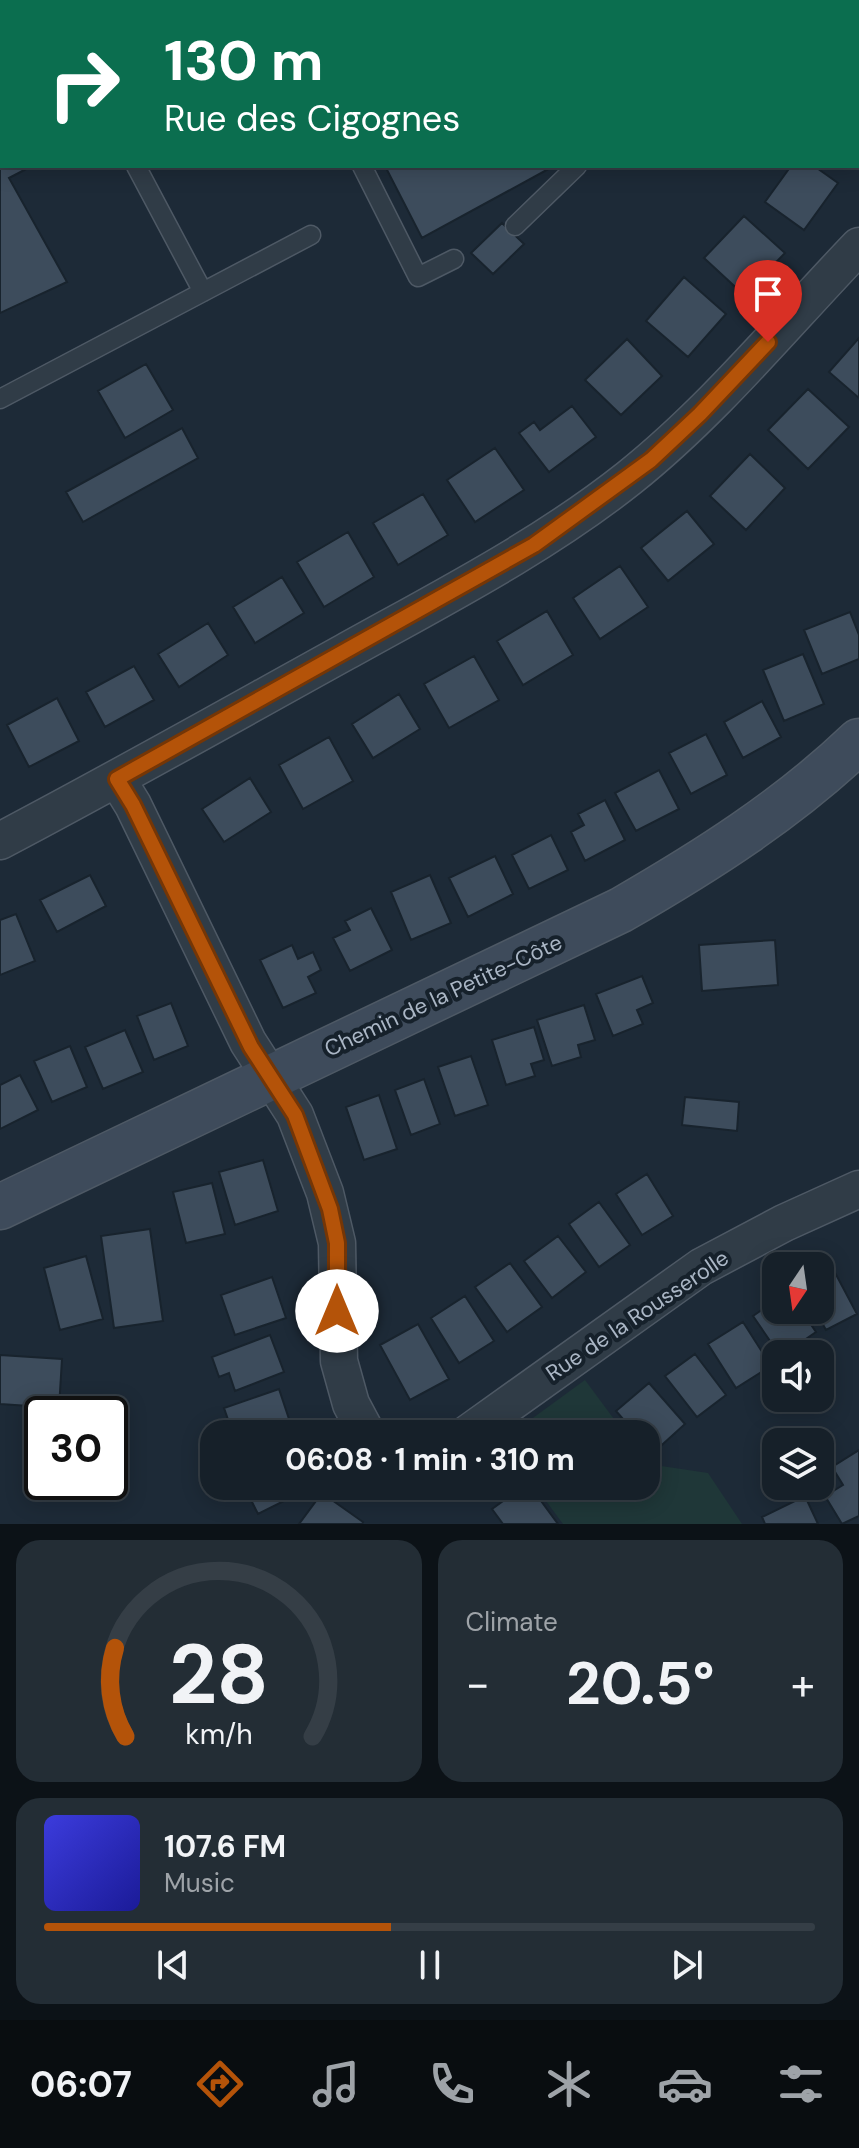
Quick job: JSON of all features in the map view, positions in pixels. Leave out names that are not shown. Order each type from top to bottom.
[{"type":"street","points":[[0,841],[483,576],[595,503],[677,437],[859,246]]},
{"type":"street","name":"Chemin de la Petite-Côte","points":[[0,1207],[633,903],[726,847],[781,809],[859,741]]},
{"type":"street","points":[[117,779],[133,805],[248,1042],[295,1115],[330,1209],[337,1243],[339,1361],[351,1404],[360,1420]]},
{"type":"street","name":"Rue de la Rousserolle","points":[[487,1420],[701,1267],[784,1223],[859,1189]]},
{"type":"lane","points":[[137,168],[203,292]]},
{"type":"lane","points":[[363,168],[418,277],[454,259]]},
{"type":"lane","points":[[515,226],[575,168]]},
{"type":"lane","points":[[0,399],[311,235]]},
{"type":"green space","points":[[585,1380],[615,1420],[530,1420]]},
{"type":"green space","points":[[660,1466],[708,1473],[742,1524],[563,1524],[545,1500],[660,1500]]},
{"type":"building","points":[[0,168],[28,168],[9,178],[67,282],[0,313]]},
{"type":"building","points":[[386,168],[550,168],[422,238]]},
{"type":"building","points":[[790,168],[817,168],[838,183],[804,230],[765,202]]},
{"type":"building","points":[[744,216],[785,253],[744,295],[704,258]]},
{"type":"building","points":[[502,223],[524,244],[493,274],[471,253]]},
{"type":"building","points":[[684,277],[726,314],[688,357],[646,321]]},
{"type":"building","points":[[859,338],[859,398],[829,372]]},
{"type":"building","points":[[627,339],[662,376],[621,415],[585,380]]},
{"type":"building","points":[[146,364],[173,410],[125,438],[98,391]]},
{"type":"building","points":[[808,389],[849,427],[808,469],[768,430]]},
{"type":"building","points":[[572,406],[596,437],[549,472],[519,433],[534,422],[540,430]]},
{"type":"building","points":[[182,428],[198,458],[83,522],[66,492]]},
{"type":"building","points":[[495,448],[524,490],[475,522],[447,480]]},
{"type":"building","points":[[750,454],[785,488],[746,530],[710,496]]},
{"type":"building","points":[[423,494],[448,535],[398,565],[373,523]]},
{"type":"building","points":[[687,511],[714,544],[668,581],[641,548]]},
{"type":"building","points":[[348,532],[374,577],[324,607],[297,562]]},
{"type":"building","points":[[620,566],[648,607],[600,639],[573,598]]},
{"type":"building","points":[[282,577],[304,613],[255,643],[233,607]]},
{"type":"building","points":[[547,611],[573,655],[523,685],[497,641]]},
{"type":"building","points":[[850,612],[859,635],[859,659],[822,674],[804,630]]},
{"type":"building","points":[[208,623],[228,655],[179,687],[158,654]]},
{"type":"building","points":[[803,654],[824,704],[784,721],[763,670]]},
{"type":"building","points":[[474,656],[499,700],[449,728],[424,684]]},
{"type":"building","points":[[134,666],[154,700],[105,727],[86,692]]},
{"type":"building","points":[[399,694],[420,729],[373,758],[352,724]]},
{"type":"building","points":[[57,698],[79,741],[29,767],[7,725]]},
{"type":"building","points":[[762,701],[781,737],[743,758],[724,722]]},
{"type":"building","points":[[706,734],[727,775],[691,794],[669,753]]},
{"type":"building","points":[[329,737],[353,781],[303,809],[279,765]]},
{"type":"building","points":[[659,770],[679,809],[636,831],[615,793]]},
{"type":"building","points":[[250,778],[271,812],[224,842],[202,809]]},
{"type":"building","points":[[605,800],[625,840],[585,861],[571,832],[584,825],[578,814]]},
{"type":"building","points":[[551,835],[568,870],[529,889],[512,855]]},
{"type":"building","points":[[495,856],[513,894],[468,917],[449,878]]},
{"type":"building","points":[[90,875],[106,906],[57,932],[40,900]]},
{"type":"building","points":[[430,875],[451,923],[411,940],[391,892]]},
{"type":"building","points":[[371,908],[392,950],[350,971],[333,938],[350,930],[345,921]]},
{"type":"building","points":[[16,914],[35,961],[0,975],[0,920]]},
{"type":"building","points":[[775,940],[778,985],[702,991],[699,945]]},
{"type":"building","points":[[292,945],[298,959],[313,952],[321,970],[308,977],[316,993],[283,1008],[260,960]]},
{"type":"building","points":[[642,976],[653,1003],[637,1010],[643,1024],[613,1036],[596,994]]},
{"type":"building","points":[[171,1003],[188,1046],[154,1060],[137,1016]]},
{"type":"building","points":[[584,1005],[595,1040],[578,1045],[581,1057],[552,1066],[537,1020]]},
{"type":"building","points":[[534,1027],[544,1060],[531,1064],[535,1076],[506,1085],[492,1040]]},
{"type":"building","points":[[125,1030],[143,1072],[103,1089],[85,1047]]},
{"type":"building","points":[[70,1046],[87,1087],[52,1102],[34,1061]]},
{"type":"building","points":[[471,1056],[488,1105],[455,1116],[438,1067]]},
{"type":"building","points":[[20,1075],[38,1110],[0,1129],[0,1085]]},
{"type":"building","points":[[424,1079],[440,1124],[411,1135],[395,1090]]},
{"type":"building","points":[[379,1095],[397,1149],[364,1160],[346,1107]]},
{"type":"building","points":[[685,1097],[739,1102],[737,1131],[682,1125]]},
{"type":"building","points":[[263,1160],[278,1211],[235,1225],[219,1172]]},
{"type":"building","points":[[647,1174],[673,1216],[642,1235],[616,1194]]},
{"type":"building","points":[[212,1183],[225,1234],[186,1243],[173,1192]]},
{"type":"building","points":[[599,1202],[630,1245],[599,1267],[569,1224]]},
{"type":"building","points":[[150,1229],[163,1321],[114,1328],[101,1236]]},
{"type":"building","points":[[558,1236],[586,1272],[552,1298],[524,1261]]},
{"type":"building","points":[[86,1256],[103,1319],[60,1330],[44,1268]]},
{"type":"building","points":[[510,1263],[542,1307],[507,1332],[475,1287]]},
{"type":"building","points":[[834,1271],[857,1314],[826,1330],[823,1324],[834,1324]]},
{"type":"building","points":[[272,1277],[286,1318],[235,1335],[221,1295]]},
{"type":"building","points":[[465,1296],[494,1341],[459,1363],[431,1318]]},
{"type":"building","points":[[762,1310],[762,1324],[811,1324],[816,1332],[804,1340],[769,1340],[753,1316]]},
{"type":"building","points":[[743,1322],[762,1352],[762,1372],[736,1388],[708,1344]]},
{"type":"building","points":[[418,1324],[449,1379],[410,1400],[380,1345]]},
{"type":"building","points":[[270,1335],[284,1372],[235,1391],[229,1373],[219,1377],[212,1357]]},
{"type":"building","points":[[695,1354],[726,1395],[697,1417],[665,1376]]},
{"type":"building","points":[[0,1355],[62,1359],[60,1396],[24,1396],[24,1406],[0,1404]]},
{"type":"building","points":[[649,1383],[685,1424],[660,1447],[660,1420],[624,1420],[616,1411]]},
{"type":"building","points":[[279,1389],[289,1420],[228,1420],[224,1408]]},
{"type":"building","points":[[859,1450],[859,1516],[842,1524],[827,1500],[834,1500],[834,1490],[843,1485],[834,1466]]},
{"type":"building","points":[[251,1500],[286,1500],[258,1514]]},
{"type":"building","points":[[317,1500],[332,1500],[363,1522],[362,1524],[299,1524]]},
{"type":"building","points":[[505,1500],[540,1500],[558,1524],[503,1524],[492,1509]]},
{"type":"building","points":[[797,1500],[807,1500],[818,1524],[765,1524],[762,1517]]},
{"type":"route","points":[[337,1311],[337,1243],[330,1209],[295,1115],[251,1047],[133,805],[117,779],[534,545],[651,460],[700,414],[768,342]]}]
